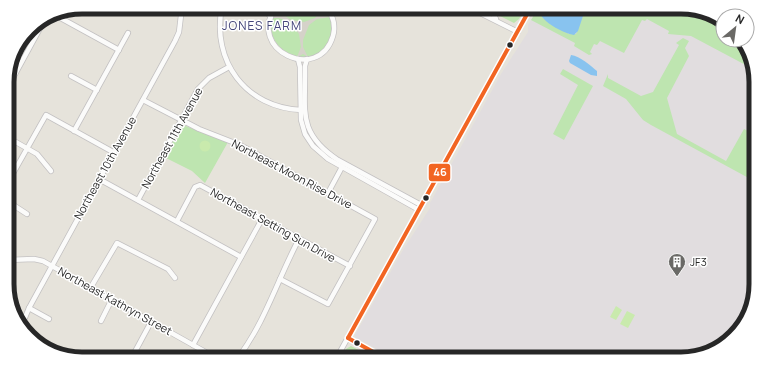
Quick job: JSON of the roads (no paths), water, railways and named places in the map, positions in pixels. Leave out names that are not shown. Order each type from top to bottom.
[{"type":"street","name":"Northeast 10th Avenue","points":[[24,320],[99,179],[176,41],[179,32],[181,14]]},
{"type":"street","points":[[221,14],[219,32],[224,54],[229,67],[243,85],[258,97],[273,104],[303,110]]},
{"type":"street","points":[[268,14],[271,17]]},
{"type":"street","points":[[272,14],[270,32],[273,43],[283,54],[298,59],[307,59],[321,53],[331,42],[334,30],[332,15]]},
{"type":"street","points":[[481,14],[490,19],[496,19]]},
{"type":"street","points":[[493,14],[496,19],[518,32]]},
{"type":"street","points":[[340,352],[527,14]]},
{"type":"street","points":[[60,18],[119,50]]},
{"type":"street","points":[[14,76],[40,29]]},
{"type":"street","points":[[74,131],[128,33]]},
{"type":"street","points":[[298,59],[300,67],[304,130],[310,142],[325,157],[420,207]]},
{"type":"street","points":[[307,59],[305,66],[303,110],[311,135],[326,152],[420,207]]},
{"type":"street","name":"Northeast 11th Avenue","points":[[138,200],[203,83],[229,67]]},
{"type":"street","points":[[71,76],[97,90]]},
{"type":"street","name":"Northeast Moon Rise Drive","points":[[143,100],[181,121],[240,145],[375,219],[350,266]]},
{"type":"street","points":[[14,171],[46,115],[114,152]]},
{"type":"street","points":[[14,141],[37,154],[51,171]]},
{"type":"street","points":[[328,193],[342,167]]},
{"type":"street","points":[[99,179],[241,257]]},
{"type":"street","name":"Northeast Setting Sun Drive","points":[[176,221],[197,185],[203,186],[350,266]]},
{"type":"street","points":[[14,205],[27,214]]},
{"type":"street","points":[[193,345],[262,219]]},
{"type":"street","points":[[242,352],[299,239]]},
{"type":"street","points":[[91,287],[117,243],[168,269],[175,278]]},
{"type":"street","name":"Northeast Kathryn Street","points":[[14,260],[34,259],[52,266],[206,352]]},
{"type":"street","points":[[280,279],[328,304],[350,266]]},
{"type":"street","points":[[100,321],[112,299]]},
{"type":"street","points":[[29,308],[49,319]]},
{"type":"street","points":[[135,352],[151,322]]},
{"type":"street","points":[[348,338],[373,352]]},
{"type":"water","points":[[540,14],[584,14],[578,31],[574,35],[550,25]]},
{"type":"water","points":[[571,55],[582,59],[597,71],[597,76],[591,75],[570,63],[569,61]]},
{"type":"place","name":"JF3","points":[[677,277]]},
{"type":"district","name":"JONES FARM","points":[[262,26]]}]
